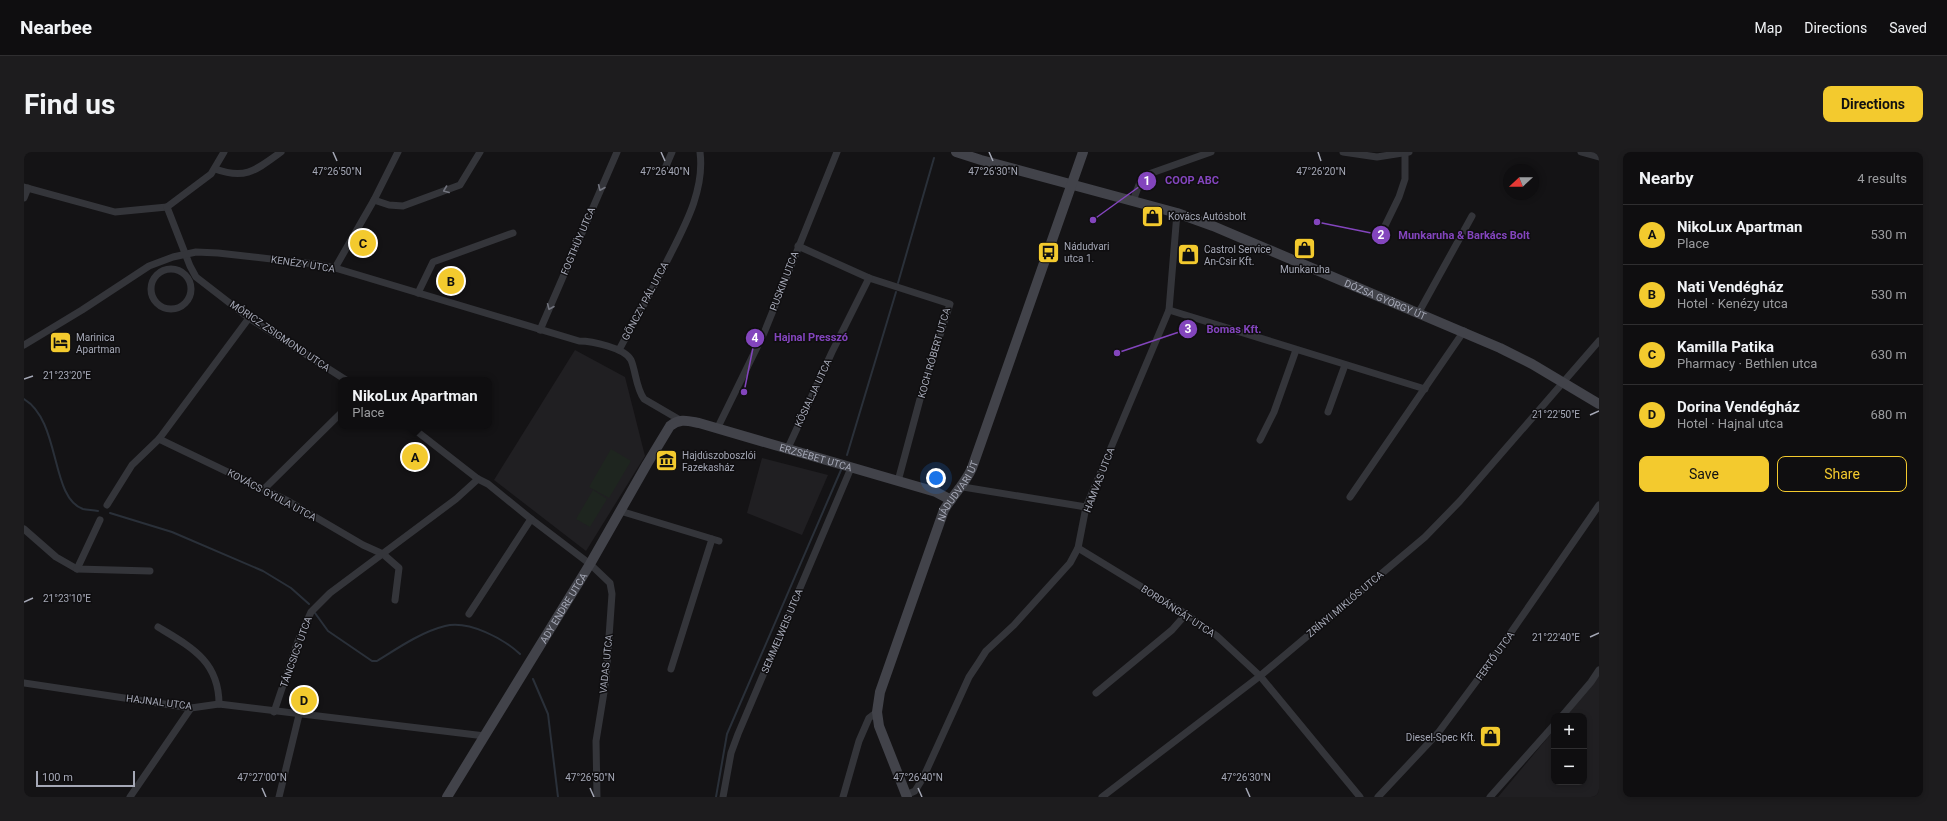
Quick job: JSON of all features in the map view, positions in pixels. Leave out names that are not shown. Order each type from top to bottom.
[{"type":"main road","name":"DÓZSA GYÖRGY ÚT","points":[[956,152],[1071,185],[1177,213],[1213,226],[1464,331],[1532,364],[1599,404]]},
{"type":"main road","name":"NÁDUDVARI ÚT","points":[[907,796],[879,726],[877,712],[880,692],[944,510],[963,487],[972,468],[1083,152]]},
{"type":"main road","name":"ERZSÉBET UTCA","points":[[680,420],[685,420],[936,492],[951,500]]},
{"type":"main road","name":"ADY ENDRE UTCA","points":[[447,797],[590,564],[670,426],[680,420]]},
{"type":"street","points":[[24,198],[26,187],[115,212],[168,207],[206,179],[215,169],[224,152]]},
{"type":"street","points":[[215,169],[228,174],[244,174],[256,170],[281,152]]},
{"type":"street","points":[[335,268],[374,200],[398,152]]},
{"type":"street","points":[[374,200],[389,205],[403,206],[460,185],[480,152]]},
{"type":"street","name":"FOGTHÜY UTCA","points":[[540,330],[616,152]]},
{"type":"street","points":[[666,166],[672,152]]},
{"type":"street","name":"GÖNCZY PÁL UTCA","points":[[680,420],[644,399],[641,394],[631,360],[627,354],[619,350],[688,218],[700,182],[702,166],[700,152]]},
{"type":"street","name":"PUSKIN UTCA","points":[[717,429],[764,333],[836,152]]},
{"type":"street","points":[[1133,201],[1140,182],[1146,175],[1211,152]]},
{"type":"street","points":[[1343,152],[1377,157],[1407,152],[1403,185],[1381,234]]},
{"type":"street","points":[[1581,152],[1599,157]]},
{"type":"street","name":"MÓRICZ ZSIGMOND UTCA","points":[[168,207],[185,254],[196,277],[249,318],[292,344],[342,377]]},
{"type":"street","name":"HAMVAS UTCA","points":[[907,796],[915,791],[923,778],[969,677],[986,651],[1014,625],[1070,563],[1078,548],[1086,507],[1169,310],[1177,213]]},
{"type":"street","points":[[1419,312],[1472,216]]},
{"type":"street","points":[[418,293],[433,262],[513,233]]},
{"type":"street","points":[[798,246],[869,278]]},
{"type":"street","name":"KENÉZY UTCA","points":[[24,344],[82,310],[149,266],[162,260],[185,254],[218,253],[314,264],[335,268],[540,330],[619,350]]},
{"type":"street","points":[[163,270],[178,270],[189,281],[190,291],[188,298],[178,307],[165,308],[156,302],[152,297],[152,281],[155,276],[163,270]]},
{"type":"street","points":[[189,281],[196,277]]},
{"type":"street","name":"KÖSIALJA UTCA","points":[[787,450],[832,352],[869,278]]},
{"type":"street","name":"KOCH RÓBERT UTCA","points":[[869,278],[950,304],[923,388],[898,481]]},
{"type":"street","points":[[1169,310],[1426,389]]},
{"type":"street","points":[[108,505],[132,465],[159,439],[249,318]]},
{"type":"street","points":[[1350,497],[1426,389],[1464,331]]},
{"type":"street","name":"ZRÍNYI MIKLÓS UTCA","points":[[1102,797],[1260,676],[1425,537],[1444,518],[1599,341]]},
{"type":"street","points":[[1260,440],[1274,412],[1296,350]]},
{"type":"street","points":[[1328,412],[1346,365]]},
{"type":"street","points":[[264,489],[338,416]]},
{"type":"street","points":[[414,429],[478,479],[488,484],[530,519],[590,564]]},
{"type":"street","name":"KOVÁCS GYULA UTCA","points":[[159,439],[264,489],[363,545],[383,554]]},
{"type":"street","name":"SEMMELWEIS UTCA","points":[[723,797],[731,753],[738,734],[851,468]]},
{"type":"street","name":"TÁNCSICS UTCA","points":[[274,712],[298,641],[311,612],[330,593],[456,499],[478,479]]},
{"type":"street","points":[[963,487],[1086,507]]},
{"type":"street","name":"FERTŐ UTCA","points":[[1378,797],[1438,733],[1487,667],[1599,504]]},
{"type":"street","points":[[620,511],[715,540],[671,669]]},
{"type":"street","points":[[469,614],[530,519]]},
{"type":"street","points":[[77,569],[100,520]]},
{"type":"street","points":[[24,529],[56,558],[77,569],[150,571]]},
{"type":"street","name":"BORDÁNGÁT UTCA","points":[[1078,548],[1186,614],[1217,636],[1260,676],[1360,797]]},
{"type":"street","points":[[383,554],[399,568],[394,600]]},
{"type":"street","name":"VADAS UTCA","points":[[590,564],[610,583],[612,594],[606,680],[596,741],[597,797]]},
{"type":"street","points":[[1096,693],[1172,630],[1186,614]]},
{"type":"street","points":[[158,627],[188,645],[205,661],[212,672],[217,685],[218,704]]},
{"type":"street","points":[[1565,713],[1591,682],[1599,670]]},
{"type":"street","name":"HAJNAL UTCA","points":[[24,682],[191,708],[218,704],[299,715],[485,736]]},
{"type":"street","points":[[130,797],[191,708]]},
{"type":"street","points":[[843,797],[859,741],[869,718],[877,712]]},
{"type":"street","points":[[279,797],[299,715]]},
{"type":"street","points":[[1490,797],[1551,728]]},
{"type":"shaded area","points":[[575,350],[625,377],[645,456],[586,551],[494,480]]},
{"type":"shaded area","points":[[611,449],[631,461],[609,498],[589,487]]},
{"type":"shaded area","points":[[762,458],[828,475],[802,535],[747,513]]},
{"type":"shaded area","points":[[593,490],[607,499],[590,527],[576,519]]},
{"type":"shaded area","points":[[1599,676],[1599,797],[1498,797],[1551,734],[1551,785],[1587,785],[1587,713],[1568,713]]},
{"type":"waterway","points":[[898,283],[934,158]]},
{"type":"waterway","points":[[847,455],[896,292]]},
{"type":"waterway","points":[[24,399],[36,410],[44,424],[65,490],[73,502],[83,509],[98,511]]},
{"type":"waterway","points":[[716,797],[727,734],[841,470]]},
{"type":"waterway","points":[[110,513],[172,532],[263,571],[291,588],[309,604]]},
{"type":"waterway","points":[[315,613],[328,631],[372,661],[377,661],[427,632],[445,626],[454,625],[475,628],[486,632],[505,642],[520,654]]},
{"type":"waterway","points":[[533,679],[548,714],[558,797]]},
{"type":"place","name":"Kovács Autósbolt","points":[[1153,216]]},
{"type":"place","name":"COOP ABC","points":[[1093,220]]},
{"type":"place","name":"Munkaruha & Barkács Bolt","points":[[1317,222]]},
{"type":"place","name":"Kamilla Patika","points":[[363,243]]},
{"type":"place","name":"Munkaruha","points":[[1305,249]]},
{"type":"place","name":"Nádudvari utca 1.","points":[[1048,252]]},
{"type":"place","name":"Castrol Service An-Csir Kft.","points":[[1188,255]]},
{"type":"place","name":"Nati Vendégház","points":[[451,281]]},
{"type":"place","name":"Marinica Apartman","points":[[60,343]]},
{"type":"place","name":"Bomas Kft.","points":[[1117,353]]},
{"type":"place","name":"Hajnal Presszó","points":[[744,392]]},
{"type":"place","name":"NikoLux Apartman","points":[[415,457]]},
{"type":"place","name":"Hajdúszoboszlói Fazekasház","points":[[667,461]]},
{"type":"place","name":"Dorina Vendégház","points":[[304,700]]},
{"type":"place","name":"Diesel-Spec Kft.","points":[[1491,737]]}]
